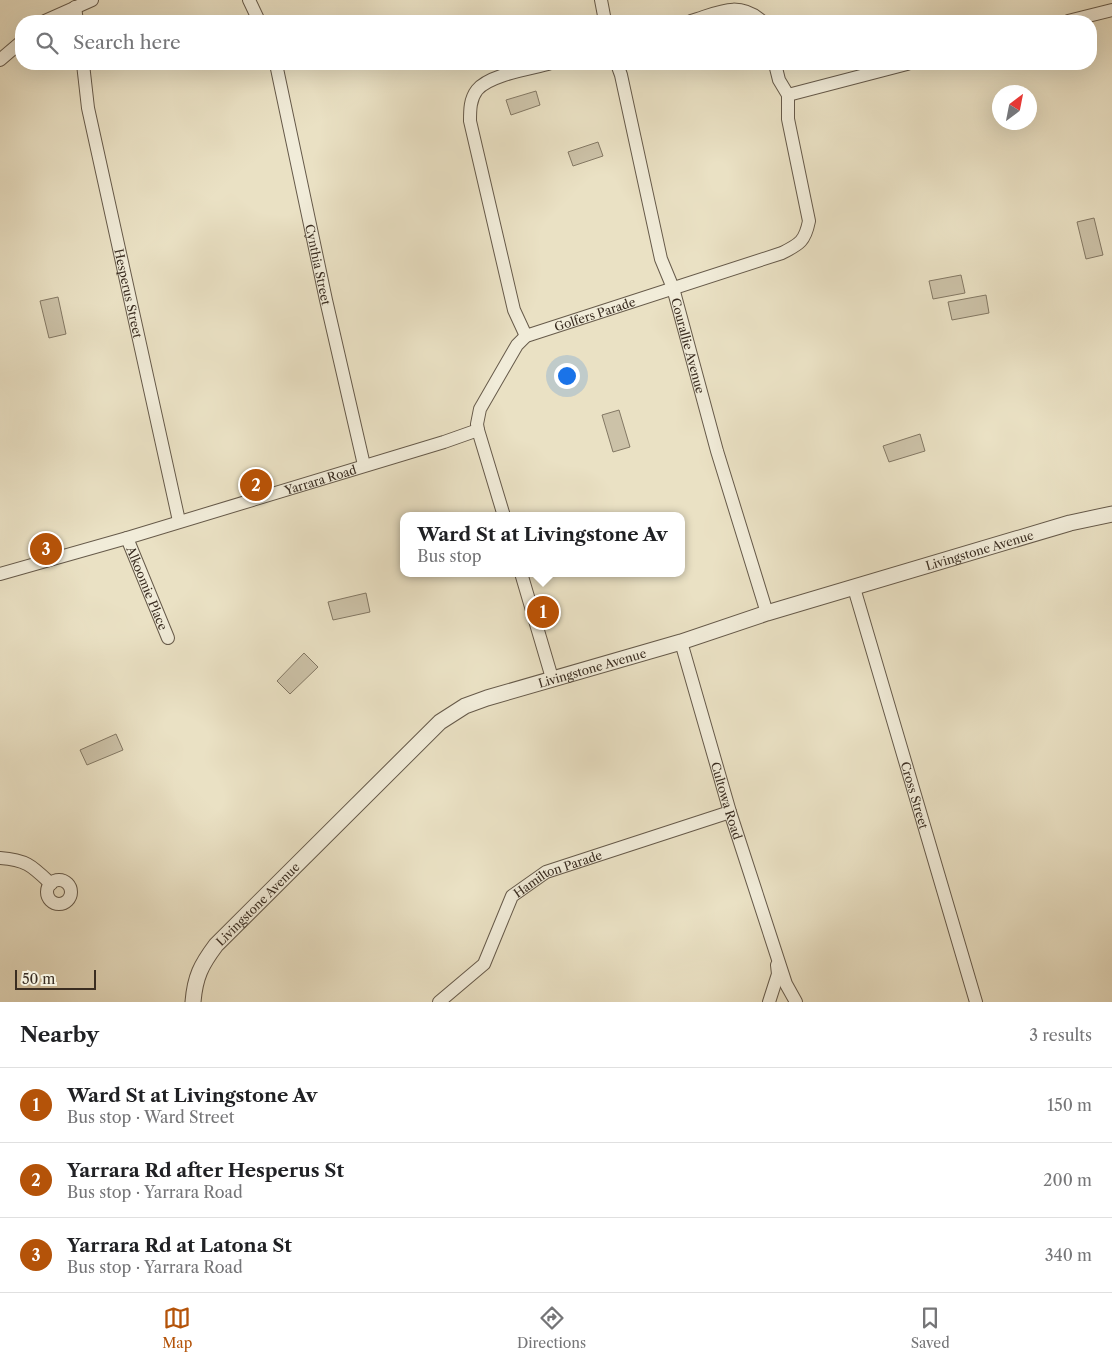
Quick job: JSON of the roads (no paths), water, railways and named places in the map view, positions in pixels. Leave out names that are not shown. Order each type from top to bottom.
[{"type":"street","points":[[58,15],[92,0]]},
{"type":"street","points":[[249,0],[256,15]]},
{"type":"street","points":[[601,0],[604,15]]},
{"type":"street","points":[[75,7],[76,15]]},
{"type":"street","points":[[711,15],[734,8],[752,12],[755,15]]},
{"type":"street","points":[[1092,15],[1112,10]]},
{"type":"street","points":[[0,60],[15,47]]},
{"type":"street","name":"Hesperus Street","points":[[84,70],[88,108],[179,521]]},
{"type":"street","name":"Cynthia Street","points":[[277,70],[326,300],[364,465]]},
{"type":"street","points":[[503,512],[478,430],[478,424],[480,409],[517,345],[526,336],[514,310],[470,121],[471,103],[477,90],[490,80],[526,70]]},
{"type":"street","name":"Courallie Avenue","points":[[619,70],[660,259],[673,288],[717,452],[767,613]]},
{"type":"street","name":"Golfers Parade","points":[[526,336],[782,253],[795,247],[805,237],[809,221],[788,119],[788,95],[779,80],[776,70]]},
{"type":"street","points":[[788,95],[884,70]]},
{"type":"street","name":"Yarrara Road","points":[[0,574],[127,538],[478,430]]},
{"type":"street","name":"Livingstone Avenue","points":[[193,1002],[199,970],[216,945],[440,722],[465,706],[552,678],[681,642],[767,613],[1070,524],[1112,514]]},
{"type":"street","name":"Alkoomie Place","points":[[127,538],[168,638]]},
{"type":"street","points":[[522,577],[552,678]]},
{"type":"street","name":"Cross Street","points":[[854,588],[976,1002]]},
{"type":"street","name":"Cultowa Road","points":[[681,642],[730,812],[786,984],[796,1002]]},
{"type":"street","name":"Hamilton Parade","points":[[439,1002],[484,964],[512,896],[546,872],[730,812]]},
{"type":"street","points":[[0,858],[19,860],[27,864],[51,884]]},
{"type":"street","name":"Cultowa Road","points":[[769,1002],[778,974],[777,958]]},
{"type":"place","name":"Yarrara Rd after Hesperus St","points":[[256,485]]},
{"type":"place","name":"Yarrara Rd at Latona St","points":[[46,549]]},
{"type":"place","name":"Ward St at Livingstone Av","points":[[543,612]]}]
